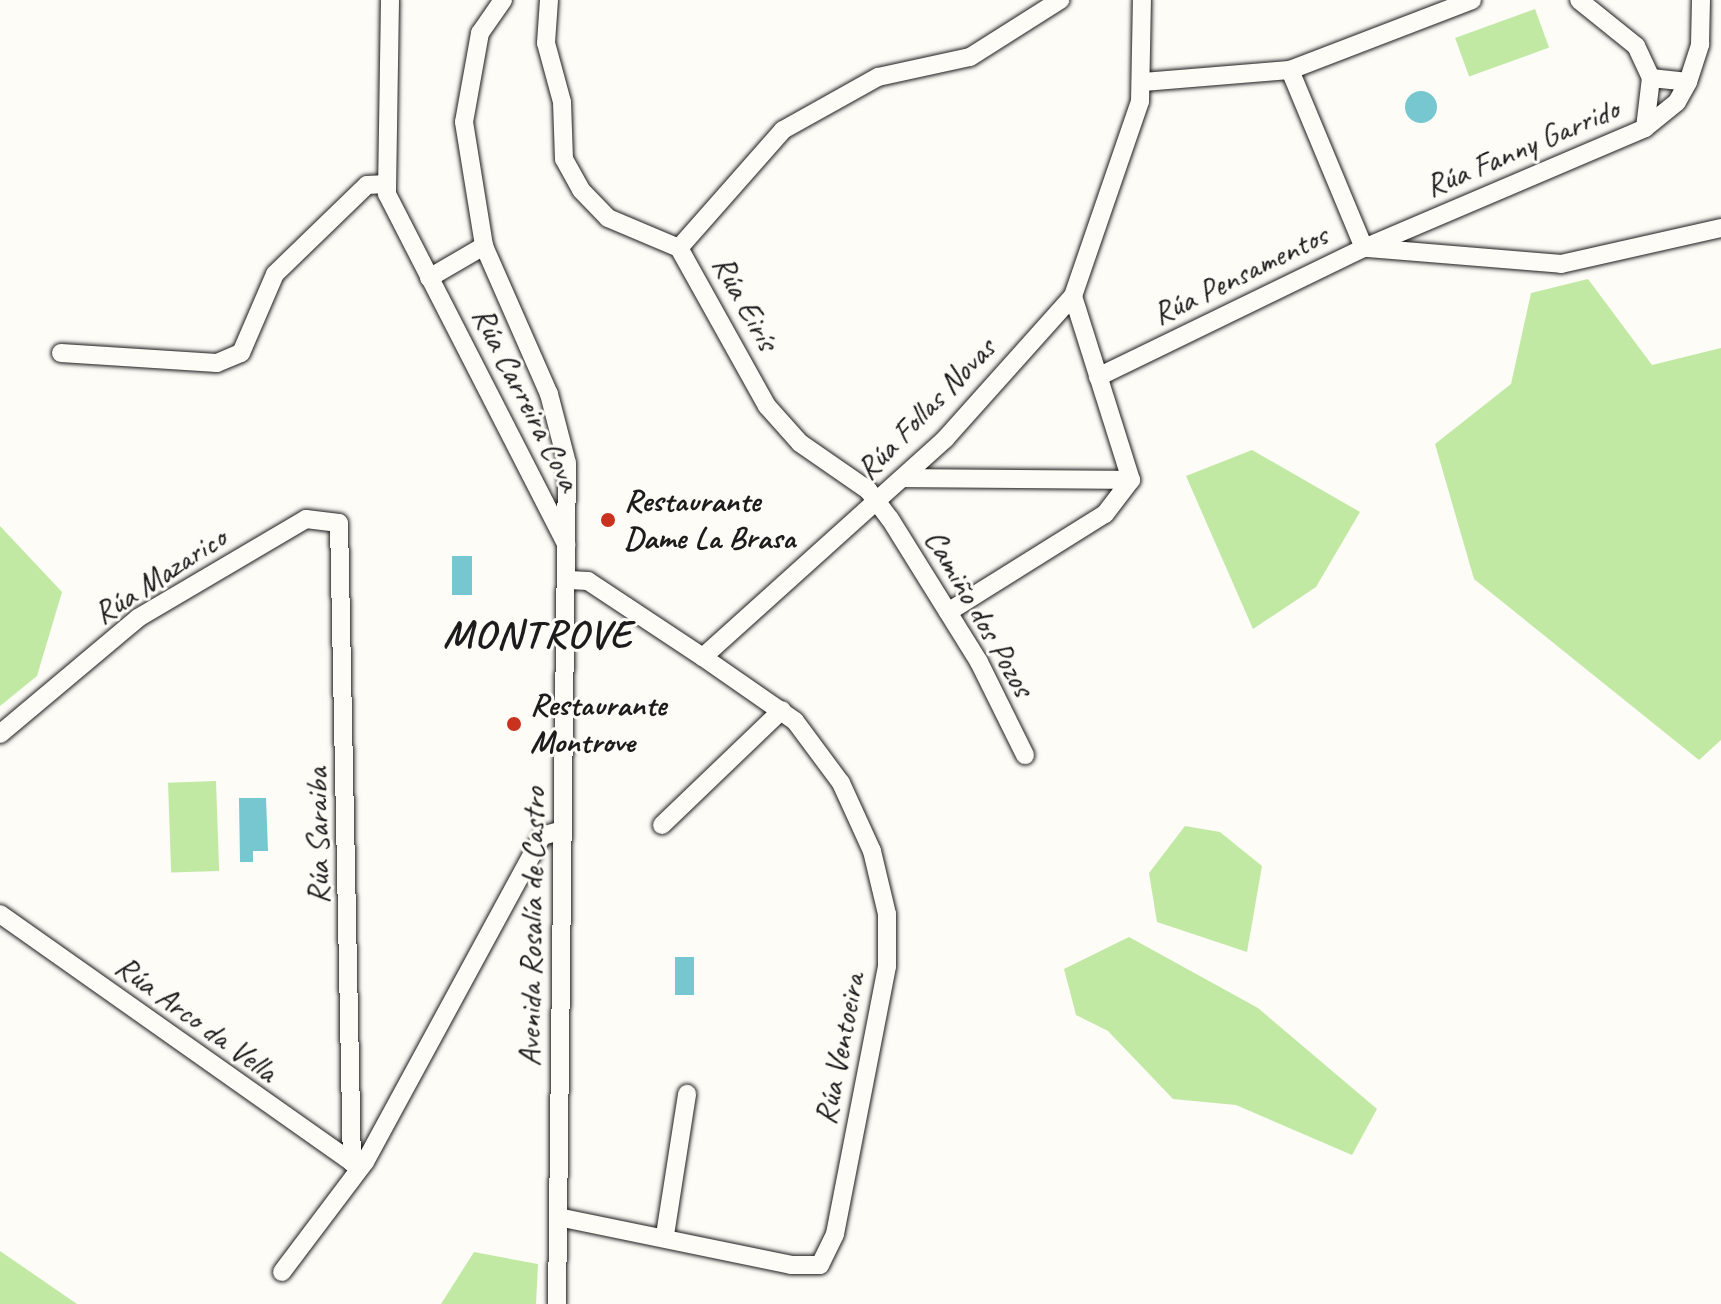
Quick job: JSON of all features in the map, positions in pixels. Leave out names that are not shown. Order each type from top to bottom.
[{"type":"street","name":"Rúa Carreira Cova","points":[[390,0],[386,184],[429,278],[569,548]]},
{"type":"street","name":"Avenida Rosalía de Castro","points":[[503,0],[480,33],[464,122],[484,246],[549,394],[567,463],[569,580],[557,1304]]},
{"type":"street","name":"Rúa Eirís","points":[[549,0],[546,43],[570,170],[608,218],[679,248],[767,406],[800,443],[877,503]]},
{"type":"street","points":[[679,248],[783,130],[878,77],[970,57],[1060,0]]},
{"type":"street","name":"Rúa Follas Novas","points":[[703,657],[904,478],[1073,296],[1143,82],[1142,0]]},
{"type":"street","points":[[1143,82],[1290,70],[1472,0]]},
{"type":"street","name":"Rúa Fanny Garrido","points":[[1364,248],[1645,128],[1651,78],[1636,46],[1579,0]]},
{"type":"street","points":[[1645,128],[1677,102],[1688,82],[1700,44],[1701,0]]},
{"type":"street","name":"Rúa Pensamentos","points":[[1098,377],[1364,248],[1290,70]]},
{"type":"street","points":[[1651,78],[1688,82]]},
{"type":"street","points":[[61,353],[217,363],[241,353],[275,274],[367,185],[386,184]]},
{"type":"street","points":[[1364,248],[1561,264],[1721,228]]},
{"type":"street","points":[[429,278],[484,246]]},
{"type":"street","points":[[1073,296],[1131,480]]},
{"type":"street","points":[[904,478],[1131,480]]},
{"type":"street","points":[[948,612],[1105,514],[1131,480]]},
{"type":"street","name":"Camiño dos Pozos","points":[[877,503],[948,612],[1025,755]]},
{"type":"street","name":"Rúa Mazarico","points":[[0,734],[138,618],[306,519],[327,517]]},
{"type":"street","name":"Rúa Saraiba","points":[[327,517],[344,535],[356,1166]]},
{"type":"street","points":[[569,580],[588,581],[703,657]]},
{"type":"street","name":"Rúa Ventoeira","points":[[558,1217],[820,1265],[835,1234],[887,966],[887,914],[872,851],[841,783],[782,710],[703,657]]},
{"type":"street","points":[[662,825],[782,710]]},
{"type":"street","points":[[282,1272],[356,1166],[542,836],[563,830]]},
{"type":"street","name":"Rúa Arco da Vella","points":[[0,914],[356,1166]]},
{"type":"street","points":[[665,1235],[687,1094]]},
{"type":"green space","points":[[1535,9],[1549,48],[1469,77],[1455,38]]},
{"type":"green space","points":[[1588,279],[1652,365],[1721,348],[1721,740],[1699,760],[1474,579],[1435,444],[1511,384],[1531,293]]},
{"type":"green space","points":[[1252,450],[1360,512],[1316,587],[1253,629],[1186,476]]},
{"type":"green space","points":[[0,526],[62,592],[37,676],[0,706]]},
{"type":"green space","points":[[216,781],[219,871],[171,873],[168,783]]},
{"type":"green space","points":[[1185,826],[1220,832],[1262,866],[1247,952],[1157,922],[1149,873]]},
{"type":"green space","points":[[1129,937],[1258,1008],[1377,1109],[1352,1155],[1236,1105],[1173,1099],[1108,1031],[1076,1015],[1064,969]]},
{"type":"green space","points":[[0,1251],[77,1304],[0,1304]]},
{"type":"green space","points":[[474,1252],[538,1264],[536,1304],[441,1304]]},
{"type":"water","points":[[1421,91],[1432,96],[1437,107],[1432,118],[1421,123],[1410,118],[1405,107],[1410,96]]},
{"type":"water","points":[[452,556],[472,556],[472,595],[452,595]]},
{"type":"water","points":[[239,798],[266,798],[268,851],[253,851],[253,862],[240,862]]},
{"type":"water","points":[[675,957],[694,957],[694,995],[675,995]]},
{"type":"place","name":"Restaurante Dame La Brasa","points":[[608,520]]},
{"type":"place","name":"Restaurante Montrove","points":[[514,724]]},
{"type":"district","name":"MONTROVE","points":[[538,634]]}]
